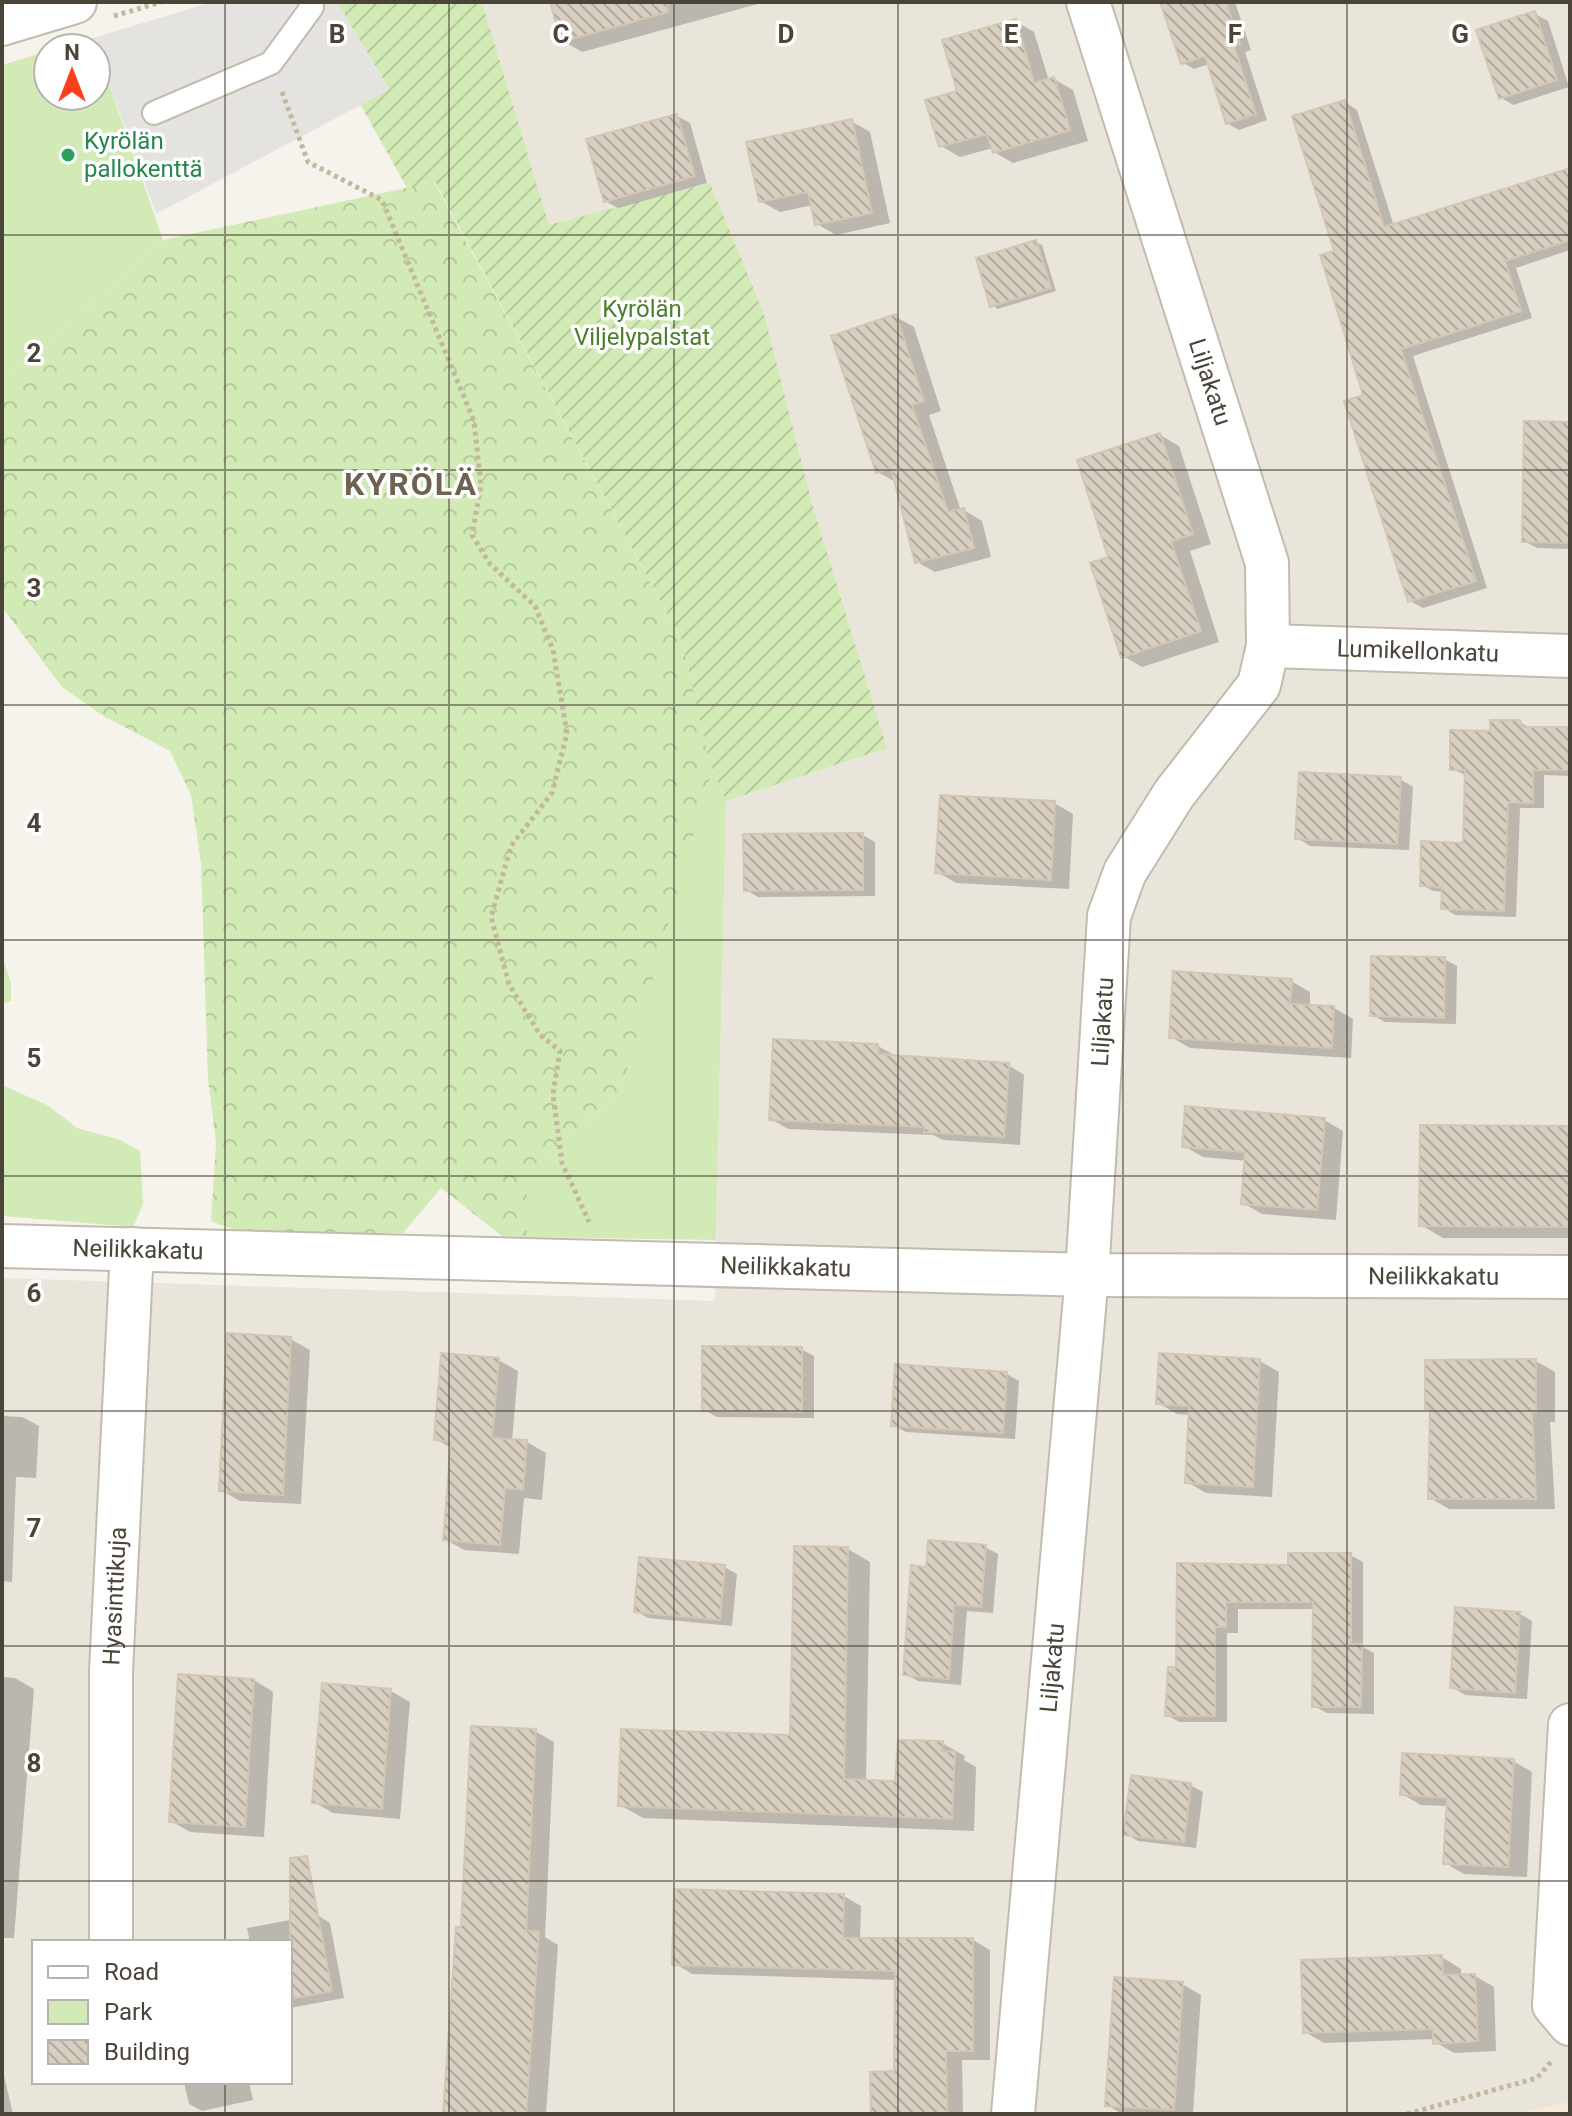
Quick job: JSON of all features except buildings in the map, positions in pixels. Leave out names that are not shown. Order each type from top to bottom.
[{"type":"street","points":[[2,24],[75,2]]},
{"type":"street","name":"Liljakatu","points":[[1013,2114],[1087,1275],[1109,916],[1125,872],[1174,794],[1259,685],[1268,646],[1267,563],[1088,2]]},
{"type":"street","name":"Lumikellonkatu","points":[[1268,646],[1570,656]]},
{"type":"street","name":"Neilikkakatu","points":[[2,1246],[1087,1275],[1570,1277]]},
{"type":"street","name":"Hyasinttikuja","points":[[111,1940],[111,1671],[132,1249]]},
{"type":"street","points":[[1562,2041],[1554,2005],[1570,1725]]},
{"type":"lane","points":[[154,113],[271,63],[312,7],[310,2]]},
{"type":"path","points":[[271,63],[308,162],[382,200],[474,421],[481,485],[472,535],[490,564],[535,606],[553,650],[567,733],[552,793],[511,846],[491,917],[509,984],[540,1035],[560,1051],[553,1094],[562,1163],[591,1227]]},
{"type":"path","points":[[1407,2114],[1537,2078],[1562,2041]]},
{"type":"shaded area","points":[[212,2],[337,2],[389,90],[156,214],[112,91],[112,32]]},
{"type":"shaded area","points":[[482,2],[1570,2],[1570,2102],[1518,2114],[2,2114],[2,1278],[715,1301],[726,801],[887,748],[813,507],[764,314],[710,184],[549,226]]},
{"type":"shaded area","points":[[1570,2102],[1570,2114],[1518,2114]]},
{"type":"green space","name":"Kyrölän Viljelypalstat","points":[[337,2],[482,2],[549,225],[710,183],[764,314],[813,507],[887,748],[726,801],[710,764],[682,641],[435,182],[407,188],[360,104],[389,89]]},
{"type":"green space","name":"Kyrölän pallokenttä","points":[[32,56],[32,112],[112,112],[112,93],[163,240],[2,384],[2,65]]},
{"type":"green space","points":[[434,182],[682,641],[712,771],[621,1092],[527,1172],[527,1237],[502,1236],[441,1188],[403,1233],[243,1233],[211,1221],[216,1143],[208,1079],[201,863],[191,795],[170,751],[100,714],[62,687],[2,607],[2,384],[163,240]]},
{"type":"green space","points":[[710,764],[726,801],[716,1240],[527,1237],[527,1172],[621,1092]]},
{"type":"green space","points":[[2,956],[11,983],[11,1001],[2,1004]]},
{"type":"green space","points":[[2,1085],[47,1105],[77,1128],[120,1140],[140,1151],[143,1204],[133,1227],[2,1216]]},
{"type":"place","name":"Kyrölän pallokenttä","points":[[68,155]]},
{"type":"district","name":"KYRÖLÄ","points":[[411,484]]}]
